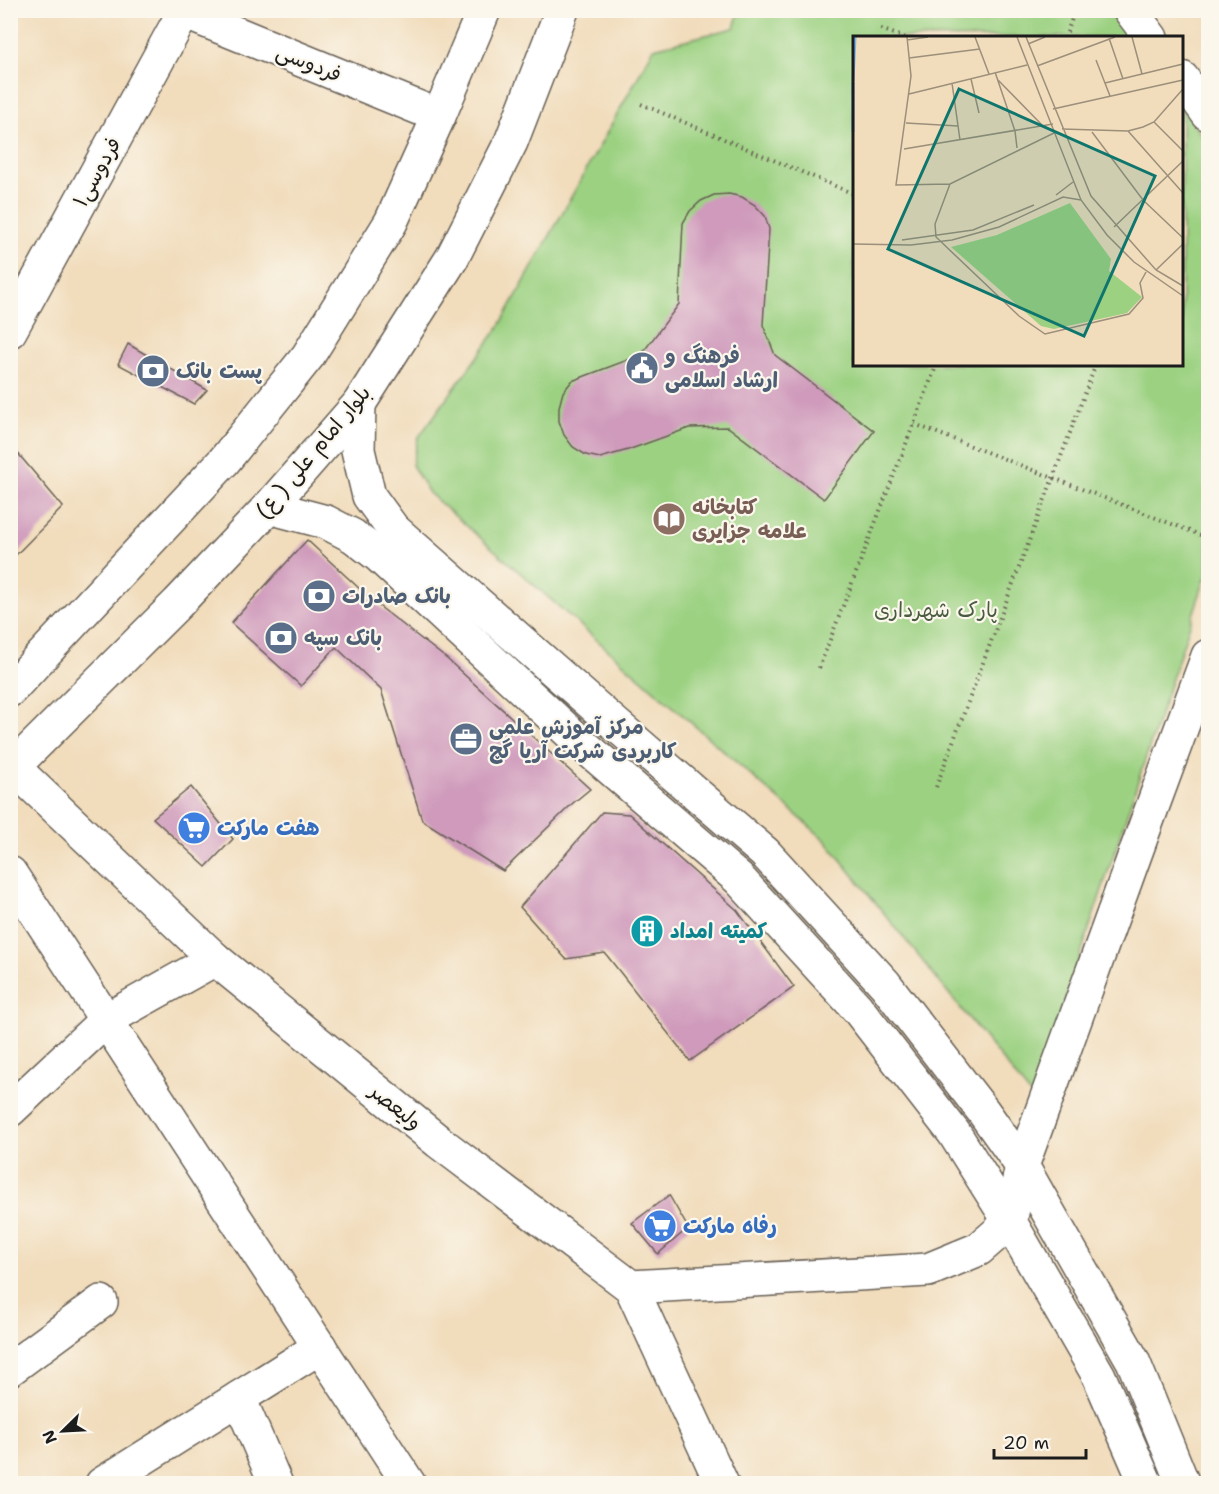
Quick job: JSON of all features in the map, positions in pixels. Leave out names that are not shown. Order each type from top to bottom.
[{"type":"main road","points":[[10,690],[224,461],[308,356],[391,222],[484,10]]},
{"type":"main road","name":"بلوار امام علی ( ع)","points":[[12,768],[178,603],[269,507],[358,404],[453,258],[511,142],[562,10]]},
{"type":"main road","points":[[1130,10],[1150,36]]},
{"type":"main road","name":"فردوسی","points":[[182,11],[439,116]]},
{"type":"main road","name":"فردوسی۱","points":[[10,331],[182,11]]},
{"type":"main road","points":[[1183,79],[1209,114]]},
{"type":"main road","points":[[358,404],[358,450],[369,496],[393,529],[765,853],[885,984],[983,1111],[1022,1166],[1133,1361],[1183,1484]]},
{"type":"main road","points":[[269,507],[326,522],[353,537],[370,550],[582,744],[739,879],[857,1008],[954,1132],[1010,1222],[1099,1376],[1146,1484]]},
{"type":"main road","points":[[631,1287],[928,1270],[979,1249],[1010,1222],[1022,1166],[1209,656]]},
{"type":"main road","name":"ولیعصر","points":[[12,768],[215,959],[439,1142],[631,1287],[722,1484]]},
{"type":"main road","points":[[10,873],[409,1484]]},
{"type":"main road","points":[[10,1110],[106,1020],[215,959]]},
{"type":"main road","points":[[10,1369],[101,1302]]},
{"type":"main road","points":[[102,1484],[320,1347]]},
{"type":"main road","points":[[239,1398],[276,1484]]},
{"type":"path","points":[[1066,36],[1075,10]]},
{"type":"path","points":[[881,29],[900,36]]},
{"type":"path","points":[[641,104],[853,193]]},
{"type":"path","points":[[819,668],[936,366]]},
{"type":"path","points":[[936,787],[1095,366]]},
{"type":"path","points":[[914,424],[1209,538]]},
{"type":"green space","name":"پارک شهرداری","points":[[739,11],[1110,11],[1129,36],[853,36],[853,366],[1183,366],[1183,109],[1208,144],[1208,570],[1033,1098],[825,840],[429,493],[412,465],[418,438],[499,327],[654,48],[734,28]]},
{"type":"building","points":[[729,194],[742,197],[755,205],[765,216],[769,229],[763,325],[775,355],[874,431],[824,499],[728,427],[689,428],[600,458],[586,455],[573,447],[564,435],[559,421],[559,407],[563,392],[572,381],[641,355],[679,304],[683,223],[690,211],[701,201],[714,195]]},
{"type":"building","name":"پست بانک","points":[[128,344],[207,390],[194,404],[118,364]]},
{"type":"building","points":[[10,444],[63,507],[10,561]]},
{"type":"building","name":"مرکز آموزش علمی کاربردی شرکت آریا گچ","points":[[307,540],[375,603],[447,659],[590,789],[503,871],[422,820],[381,690],[336,647],[301,686],[231,623]]},
{"type":"building","name":"هفت مارکت","points":[[191,787],[233,839],[206,867],[153,818]]},
{"type":"building","name":"کمیته امداد","points":[[602,812],[629,814],[737,910],[794,987],[690,1061],[605,953],[566,959],[520,907]]},
{"type":"building","name":"رفاه مارکت","points":[[669,1195],[688,1228],[658,1254],[632,1223]]},
{"type":"place","name":"فرهنگ و ارشاد اسلامی","points":[[642,368]]},
{"type":"place","name":"پست بانک","points":[[153,371]]},
{"type":"place","name":"کتابخانه علامه جزایری","points":[[669,519]]},
{"type":"place","name":"بانک صادرات","points":[[319,596]]},
{"type":"place","name":"بانک سپه","points":[[281,638]]},
{"type":"place","name":"مرکز آموزش علمی کاربردی شرکت آریا گچ","points":[[466,739]]},
{"type":"place","name":"هفت مارکت","points":[[194,828]]},
{"type":"place","name":"کمیته امداد","points":[[647,931]]},
{"type":"place","name":"رفاه مارکت","points":[[660,1226]]}]
